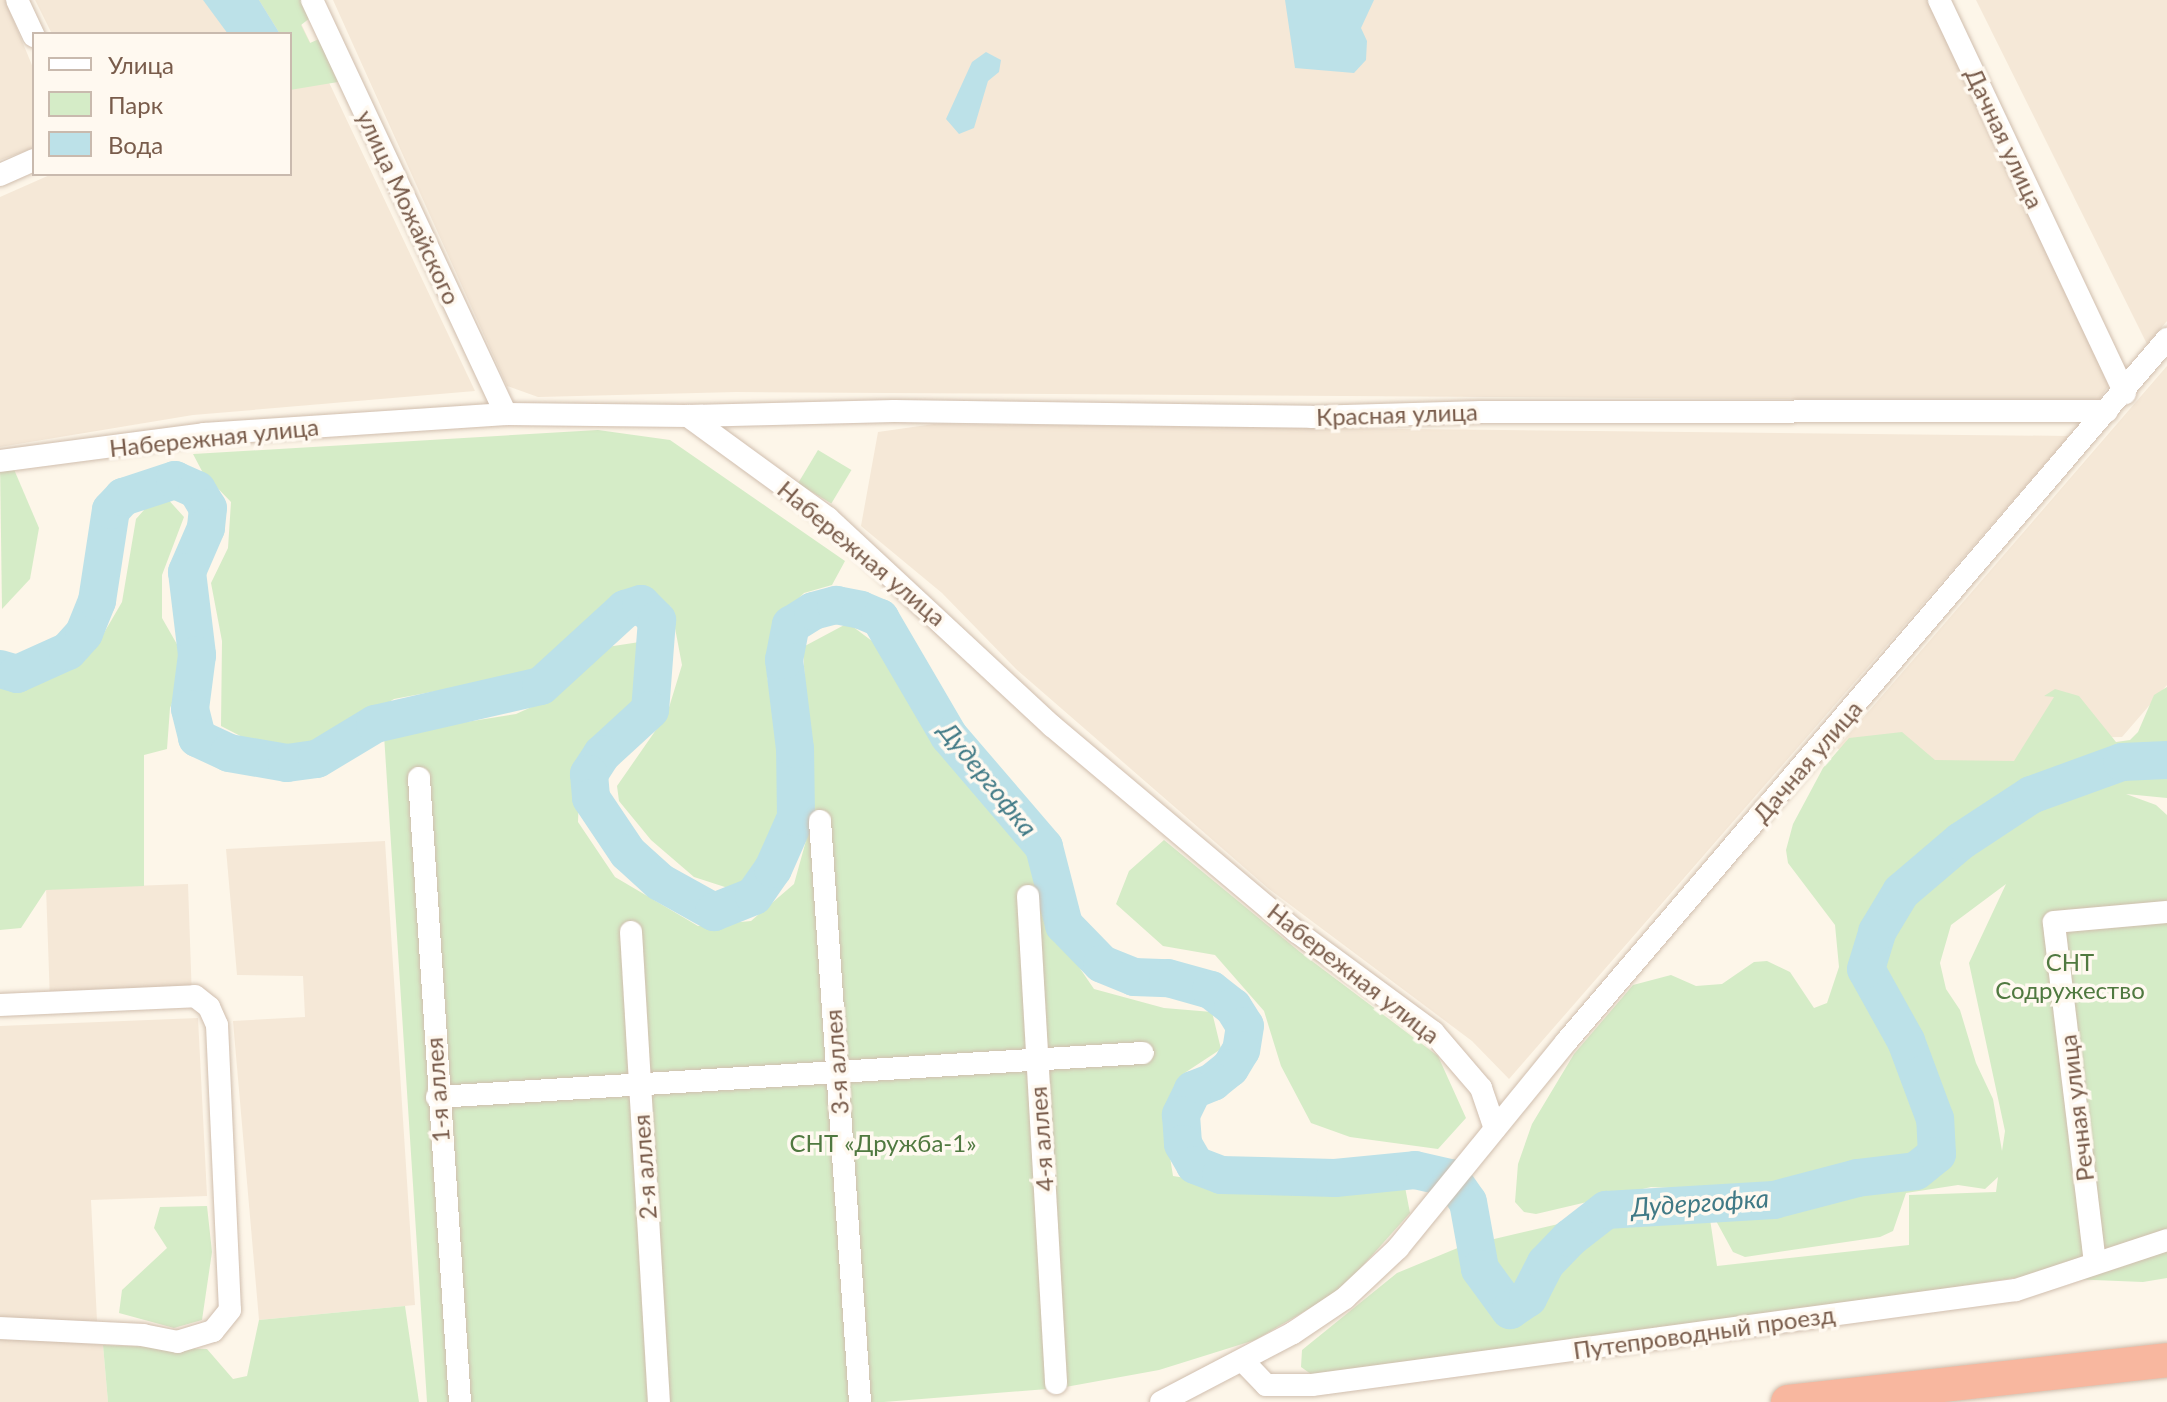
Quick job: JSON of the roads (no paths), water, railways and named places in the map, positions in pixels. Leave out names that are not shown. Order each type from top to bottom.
[{"type":"highway","points":[[1788,1402],[2167,1360]]},
{"type":"street","points":[[17,0],[32,32]]},
{"type":"street","name":"улица Можайского","points":[[312,0],[506,414]]},
{"type":"street","name":"Дачная улица","points":[[1161,1402],[1244,1362],[1345,1298],[1427,1214],[1495,1129],[2125,393],[1939,0]]},
{"type":"street","points":[[0,175],[32,161]]},
{"type":"street","points":[[2125,393],[2167,339]]},
{"type":"street","name":"Красная улица","points":[[688,416],[894,411],[1311,417],[1481,412],[2107,411]]},
{"type":"street","name":"Набережная улица","points":[[0,461],[204,434],[506,414],[688,416],[828,518],[1052,726],[1297,932],[1433,1032],[1462,1060],[1481,1088],[1495,1129]]},
{"type":"street","name":"1-я аллея","points":[[419,778],[437,1097],[460,1402]]},
{"type":"street","name":"3-я аллея","points":[[820,821],[860,1400]]},
{"type":"street","name":"4-я аллея","points":[[1028,896],[1056,1383]]},
{"type":"street","name":"Речная улица","points":[[2095,1263],[2054,922],[2167,912]]},
{"type":"street","name":"2-я аллея","points":[[631,932],[659,1402]]},
{"type":"street","points":[[0,1005],[195,996],[209,1007],[217,1025],[230,1310],[213,1331],[178,1342],[143,1335],[0,1328]]},
{"type":"street","points":[[437,1097],[836,1073],[1036,1057],[1143,1053]]},
{"type":"street","name":"Путепроводный проезд","points":[[1244,1362],[1266,1385],[1312,1385],[2016,1290],[2167,1240]]},
{"type":"water","points":[[203,0],[259,0],[279,32],[227,32]]},
{"type":"water","points":[[1285,0],[1374,0],[1361,28],[1367,41],[1366,60],[1354,73],[1295,68]]},
{"type":"water","points":[[986,52],[1001,60],[999,72],[988,81],[974,128],[959,134],[946,119],[972,62]]},
{"type":"waterway","name":"Дудергофка","points":[[0,669],[17,674],[68,651],[84,633],[97,601],[111,510],[123,497],[175,480],[197,490],[208,508],[206,528],[187,572],[197,655],[190,709],[197,738],[229,753],[287,763],[317,759],[375,724],[541,686],[625,609],[641,604],[657,620],[650,710],[602,754],[589,774],[591,798],[628,853],[660,882],[714,912],[754,896],[773,869],[796,817],[795,749],[784,660],[791,625],[813,611],[836,605],[880,618],[949,736],[1044,847],[1064,925],[1102,964],[1134,977],[1168,978],[1211,990],[1233,1007],[1245,1026],[1241,1050],[1230,1068],[1213,1082],[1193,1090],[1181,1115],[1183,1144],[1195,1165],[1221,1175],[1335,1178],[1415,1170],[1451,1178],[1468,1202],[1480,1269],[1510,1310],[1528,1298],[1546,1263],[1570,1238],[1606,1210],[1774,1200],[1857,1178],[1916,1171],[1937,1154],[1935,1119],[1906,1041],[1866,969],[1877,932],[1901,892],[1961,841],[2031,795],[2122,762],[2167,760]]},
{"type":"park label","name":"СНТ Содружество","points":[[2070,976]]},
{"type":"park label","name":"СНТ «Дружба-1»","points":[[883,1143]]}]
